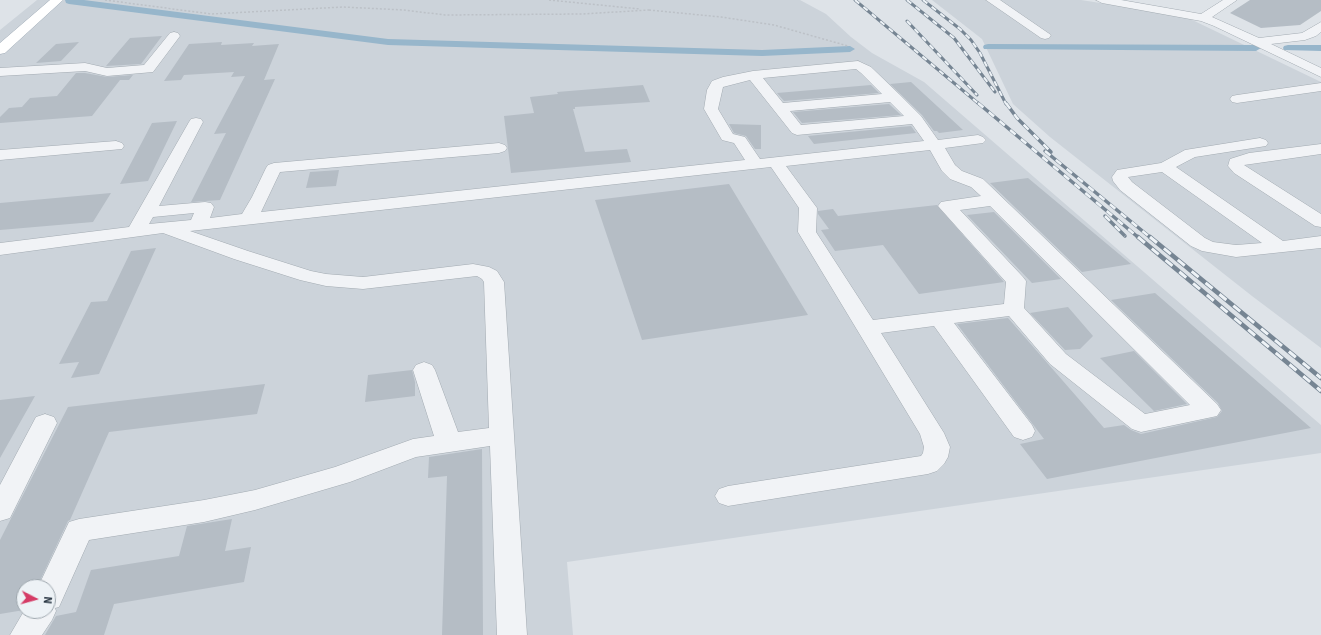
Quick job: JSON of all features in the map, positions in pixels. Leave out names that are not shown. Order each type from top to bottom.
[{"type":"main road","points":[[0,50],[57,0]]},
{"type":"street","points":[[992,0],[997,0]]},
{"type":"street","points":[[992,0],[1045,35]]},
{"type":"street","points":[[1102,0],[1202,18],[1258,42],[1321,73]]},
{"type":"street","points":[[1202,18],[1231,0]]},
{"type":"street","points":[[1258,42],[1296,38],[1318,31]]},
{"type":"street","points":[[0,72],[85,67],[107,72],[148,69],[174,36]]},
{"type":"street","points":[[728,496],[928,464],[935,458],[937,447],[932,433],[807,232],[808,208],[766,164],[740,140],[726,137],[711,109],[717,84],[723,80],[753,75],[858,65],[866,70],[916,118],[942,156],[948,168],[956,175],[977,183],[1210,410],[1141,424],[1058,359],[1014,309],[1016,281],[947,206],[994,200]]},
{"type":"street","points":[[753,75],[797,130],[916,118]]},
{"type":"street","points":[[1237,99],[1321,87]]},
{"type":"street","points":[[780,108],[894,97]]},
{"type":"street","points":[[136,231],[196,122]]},
{"type":"street","points":[[1321,136],[1191,153],[1165,167],[1123,173],[1120,176],[1121,181],[1126,186],[1198,242],[1209,247],[1236,251],[1321,242]]},
{"type":"street","points":[[0,249],[198,224],[935,146],[978,140]]},
{"type":"street","points":[[1282,140],[1321,163]]},
{"type":"street","points":[[0,155],[116,146]]},
{"type":"street","points":[[248,219],[261,198],[274,168],[499,148]]},
{"type":"street","points":[[1321,149],[1240,160],[1236,162],[1236,166],[1240,170],[1321,222]]},
{"type":"street","points":[[1165,167],[1279,247]]},
{"type":"street","points":[[146,212],[205,207],[198,224]]},
{"type":"street","points":[[163,228],[241,255],[307,276],[326,280],[363,283],[473,270],[482,271],[490,275],[494,282],[512,635]]},
{"type":"street","points":[[866,328],[1014,309]]},
{"type":"street","points":[[940,319],[1023,431]]},
{"type":"street","points":[[424,370],[449,442]]},
{"type":"street","points":[[0,510],[45,423]]},
{"type":"street","points":[[56,580],[79,530],[204,511],[255,500],[341,475],[413,448],[502,435]]},
{"type":"street","points":[[25,635],[36,619]]},
{"type":"path","points":[[105,0],[211,14],[343,8],[404,10],[453,15],[582,14],[649,10]]},
{"type":"path","points":[[549,0],[774,25],[848,46]]},
{"type":"shaded area","points":[[37,0],[800,0],[826,14],[851,37],[872,53],[924,82],[1321,425],[1321,453],[567,562],[573,635],[0,635],[0,30]]},
{"type":"shaded area","points":[[932,0],[1081,0],[1184,16],[1321,82],[1321,348],[1252,296],[1050,137],[1013,104],[982,39]]},
{"type":"building","points":[[1250,0],[1321,0],[1321,11],[1300,25],[1261,28],[1230,13]]},
{"type":"building","points":[[162,36],[141,64],[106,66],[130,38]]},
{"type":"building","points":[[79,42],[61,61],[36,63],[56,44]]},
{"type":"building","points":[[222,42],[221,45],[254,43],[252,46],[279,44],[264,80],[275,79],[220,200],[191,202],[226,133],[214,134],[245,76],[231,77],[234,72],[184,75],[181,80],[164,81],[189,44]]},
{"type":"building","points":[[76,73],[107,77],[133,75],[129,80],[120,80],[92,116],[0,123],[0,117],[9,108],[22,107],[30,98],[57,96]]},
{"type":"building","points":[[911,82],[963,130],[939,133],[934,131],[922,115],[890,84]]},
{"type":"building","points":[[643,85],[650,102],[575,107],[575,109],[573,109],[585,152],[627,149],[631,162],[511,173],[504,116],[534,113],[530,97],[558,94],[557,92]]},
{"type":"building","points":[[871,85],[879,93],[784,101],[777,93]]},
{"type":"building","points":[[889,104],[901,115],[802,123],[793,112]]},
{"type":"building","points":[[177,121],[148,181],[120,184],[152,123]]},
{"type":"building","points":[[729,124],[761,125],[761,149],[755,149],[746,136],[734,133]]},
{"type":"building","points":[[911,126],[916,133],[814,144],[808,136]]},
{"type":"building","points":[[339,170],[336,186],[306,188],[310,172]]},
{"type":"building","points":[[1028,178],[1131,264],[1082,272],[990,183]]},
{"type":"building","points":[[729,184],[808,315],[642,340],[595,200]]},
{"type":"building","points":[[111,193],[93,222],[0,230],[0,203]]},
{"type":"building","points":[[937,205],[1004,282],[919,294],[883,245],[835,251],[821,230],[829,229],[818,214],[818,211],[833,209],[838,216]]},
{"type":"building","points":[[994,212],[1061,279],[1032,283],[967,215]]},
{"type":"building","points":[[156,248],[99,374],[71,378],[79,362],[59,364],[91,302],[107,301],[131,251]]},
{"type":"building","points":[[1155,293],[1311,428],[1047,479],[1020,444],[1044,439],[957,324],[1008,318],[1104,428],[1124,425],[1141,434],[1217,417],[1222,411],[1218,403],[1111,300]]},
{"type":"building","points":[[1068,307],[1093,336],[1080,349],[1065,350],[1030,313]]},
{"type":"building","points":[[1134,351],[1187,404],[1154,411],[1100,358]]},
{"type":"building","points":[[412,370],[415,382],[415,396],[365,402],[368,375]]},
{"type":"building","points":[[265,384],[257,414],[109,432],[70,520],[68,521],[41,579],[16,579],[16,611],[0,614],[0,540],[68,407]]},
{"type":"building","points":[[35,396],[0,458],[0,400]]},
{"type":"building","points":[[482,449],[483,635],[442,635],[447,476],[428,478],[429,457]]},
{"type":"building","points":[[232,519],[225,551],[251,547],[244,582],[114,604],[104,635],[45,635],[54,619],[56,619],[56,616],[76,612],[91,570],[179,556],[187,526]]},
{"type":"waterway","points":[[69,1],[388,42],[762,53],[850,49]]},
{"type":"waterway","points":[[988,47],[1256,48]]},
{"type":"waterway","points":[[1288,48],[1321,48]]},
{"type":"railway","points":[[855,0],[979,104]]},
{"type":"railway","points":[[907,0],[954,38],[995,92]]},
{"type":"railway","points":[[923,0],[960,29],[971,40],[980,53],[1006,104]]},
{"type":"railway","points":[[907,21],[977,95]]},
{"type":"railway","points":[[978,103],[1139,238]]},
{"type":"railway","points":[[1006,103],[1017,118],[1051,152]]},
{"type":"railway","points":[[1045,151],[1151,238]]},
{"type":"railway","points":[[1105,216],[1125,236]]},
{"type":"railway","points":[[1138,237],[1321,391]]},
{"type":"railway","points":[[1150,237],[1321,378]]}]
